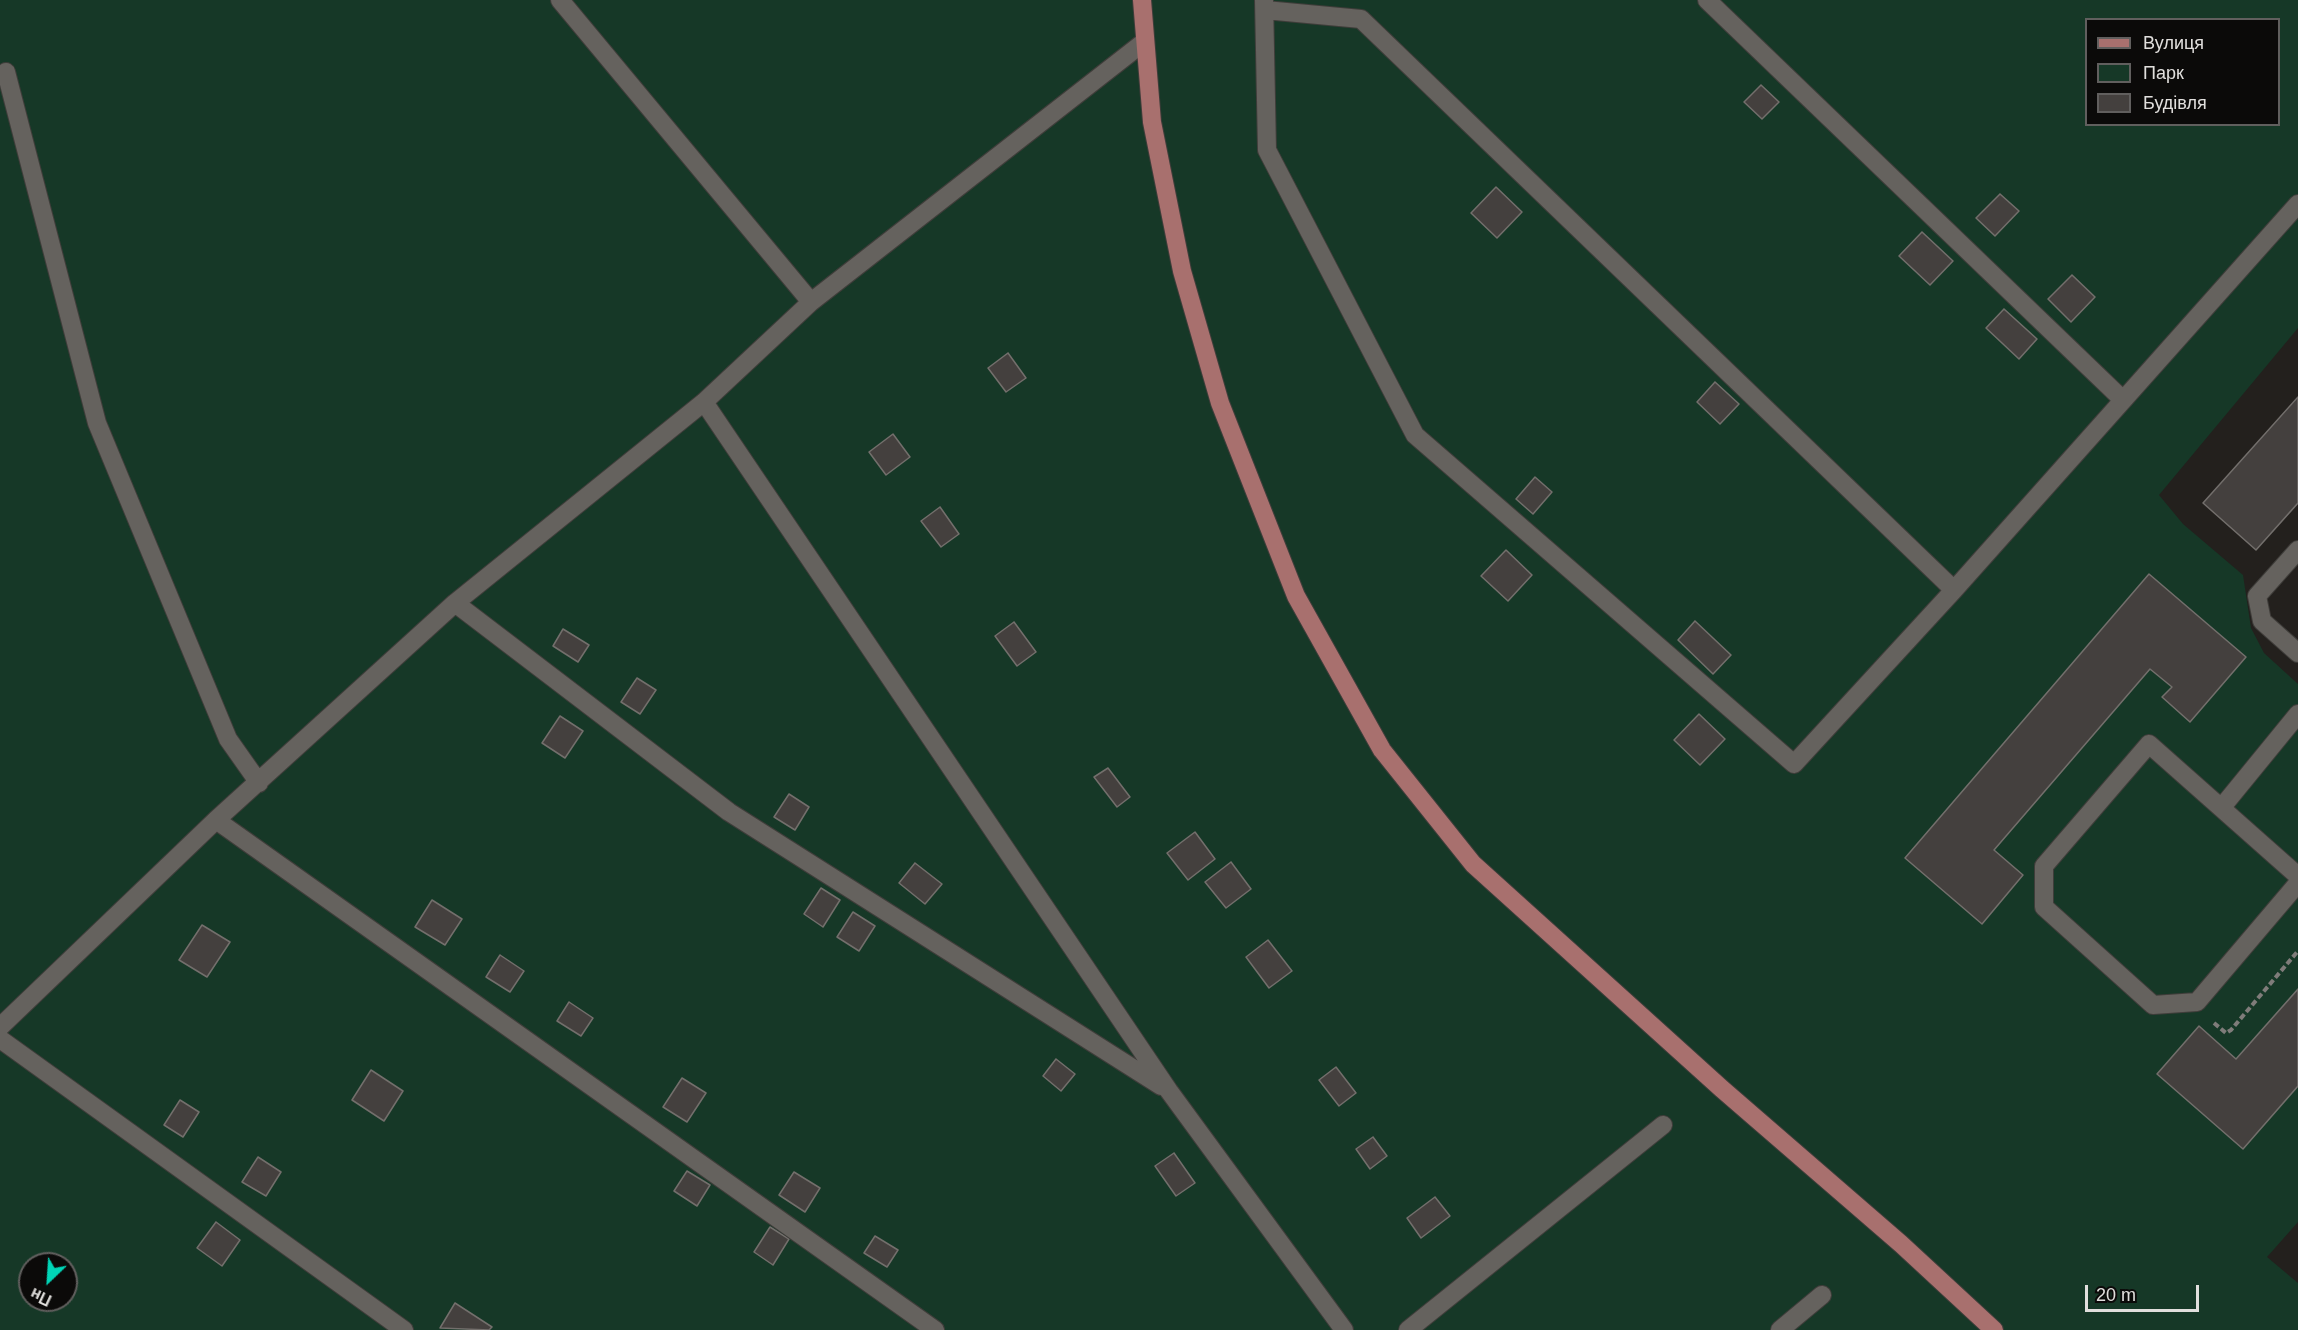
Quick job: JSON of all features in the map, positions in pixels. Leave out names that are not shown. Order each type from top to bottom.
[{"type":"main road","points":[[1142,0],[1152,122],[1182,271],[1220,403],[1296,596],[1382,750],[1473,864],[1722,1089],[1901,1244],[1994,1330]]},
{"type":"lane","points":[[560,0],[811,302]]},
{"type":"lane","points":[[1707,0],[2122,399]]},
{"type":"lane","points":[[1954,590],[1361,19],[1265,5],[1267,150],[1415,435],[1794,764],[1954,590],[2298,204]]},
{"type":"lane","points":[[0,1027],[216,820],[455,603],[704,402],[811,302],[1144,42]]},
{"type":"lane","points":[[6,72],[97,423],[228,739],[259,783]]},
{"type":"lane","points":[[704,402],[1169,1091],[1344,1330]]},
{"type":"lane","points":[[2298,550],[2257,597],[2262,621],[2298,653]]},
{"type":"lane","points":[[455,603],[729,812],[1169,1091]]},
{"type":"lane","points":[[2222,807],[2298,714]]},
{"type":"lane","points":[[2298,876],[2150,744],[2044,866],[2044,907],[2153,1005],[2197,1002],[2298,883]]},
{"type":"lane","points":[[216,820],[935,1330]]},
{"type":"lane","points":[[0,1039],[404,1330]]},
{"type":"lane","points":[[1408,1330],[1663,1125]]},
{"type":"lane","points":[[1780,1330],[1822,1296]]},
{"type":"path","points":[[2211,1021],[2226,1033],[2231,1030],[2298,951]]},
{"type":"green space","points":[[0,0],[2298,0],[2298,328],[2159,495],[2183,524],[2243,575],[2251,628],[2264,653],[2298,684],[2298,1222],[2267,1257],[2298,1283],[2298,1330],[0,1330]]},
{"type":"building","points":[[1761,85],[1779,102],[1762,119],[1744,102]]},
{"type":"building","points":[[1496,187],[1522,212],[1497,238],[1471,213]]},
{"type":"building","points":[[2000,194],[2019,211],[1995,236],[1976,218]]},
{"type":"building","points":[[1922,232],[1953,261],[1930,285],[1899,256]]},
{"type":"building","points":[[2072,275],[2095,297],[2071,322],[2048,299]]},
{"type":"building","points":[[2004,309],[2037,339],[2019,359],[1986,328]]},
{"type":"building","points":[[1008,353],[1026,378],[1006,392],[988,368]]},
{"type":"building","points":[[1715,382],[1739,404],[1720,424],[1697,402]]},
{"type":"building","points":[[2298,397],[2298,503],[2256,550],[2203,503]]},
{"type":"building","points":[[893,434],[910,457],[886,475],[869,452]]},
{"type":"building","points":[[1535,477],[1552,492],[1533,514],[1516,499]]},
{"type":"building","points":[[940,507],[959,534],[941,547],[921,521]]},
{"type":"building","points":[[1506,550],[1532,575],[1508,601],[1481,576]]},
{"type":"building","points":[[2149,574],[2246,657],[2190,722],[2162,697],[2172,687],[2150,669],[1994,850],[2023,875],[1982,924],[1905,858]]},
{"type":"building","points":[[1695,621],[1731,655],[1713,674],[1678,640]]},
{"type":"building","points":[[1014,622],[1036,652],[1017,666],[995,636]]},
{"type":"building","points":[[563,629],[589,645],[578,662],[553,646]]},
{"type":"building","points":[[637,678],[656,690],[640,714],[621,702]]},
{"type":"building","points":[[1699,714],[1725,739],[1700,765],[1674,740]]},
{"type":"building","points":[[560,716],[583,731],[565,758],[542,743]]},
{"type":"building","points":[[1108,768],[1130,797],[1117,807],[1094,777]]},
{"type":"building","points":[[789,794],[809,807],[795,830],[774,817]]},
{"type":"building","points":[[1195,832],[1215,859],[1188,880],[1167,853]]},
{"type":"building","points":[[1231,862],[1251,889],[1226,908],[1205,882]]},
{"type":"building","points":[[915,863],[942,884],[925,904],[899,883]]},
{"type":"building","points":[[821,888],[840,900],[823,927],[804,914]]},
{"type":"building","points":[[432,900],[462,919],[445,945],[415,927]]},
{"type":"building","points":[[853,912],[875,926],[859,951],[837,937]]},
{"type":"building","points":[[202,925],[230,942],[207,977],[179,960]]},
{"type":"building","points":[[1268,940],[1292,971],[1269,988],[1246,957]]},
{"type":"building","points":[[500,955],[524,971],[510,992],[486,977]]},
{"type":"building","points":[[2298,989],[2298,1086],[2243,1149],[2157,1074],[2199,1026],[2236,1059]]},
{"type":"building","points":[[569,1002],[593,1018],[581,1036],[557,1021]]},
{"type":"building","points":[[1056,1059],[1075,1074],[1061,1091],[1043,1076]]},
{"type":"building","points":[[1336,1067],[1356,1093],[1339,1106],[1319,1080]]},
{"type":"building","points":[[371,1070],[403,1091],[384,1121],[352,1100]]},
{"type":"building","points":[[682,1078],[706,1093],[687,1122],[663,1107]]},
{"type":"building","points":[[180,1100],[199,1112],[183,1137],[164,1125]]},
{"type":"building","points":[[1373,1137],[1387,1156],[1370,1169],[1356,1149]]},
{"type":"building","points":[[1174,1153],[1195,1183],[1176,1196],[1155,1166]]},
{"type":"building","points":[[258,1157],[281,1172],[266,1196],[242,1182]]},
{"type":"building","points":[[687,1171],[710,1185],[697,1206],[674,1191]]},
{"type":"building","points":[[794,1172],[820,1188],[805,1212],[779,1195]]},
{"type":"building","points":[[1435,1197],[1450,1216],[1421,1238],[1407,1218]]},
{"type":"building","points":[[216,1222],[240,1240],[222,1266],[197,1248]]},
{"type":"building","points":[[770,1227],[789,1239],[773,1265],[754,1252]]},
{"type":"building","points":[[875,1236],[898,1250],[887,1267],[864,1253]]},
{"type":"building","points":[[455,1303],[492,1327],[489,1330],[440,1328]]}]
